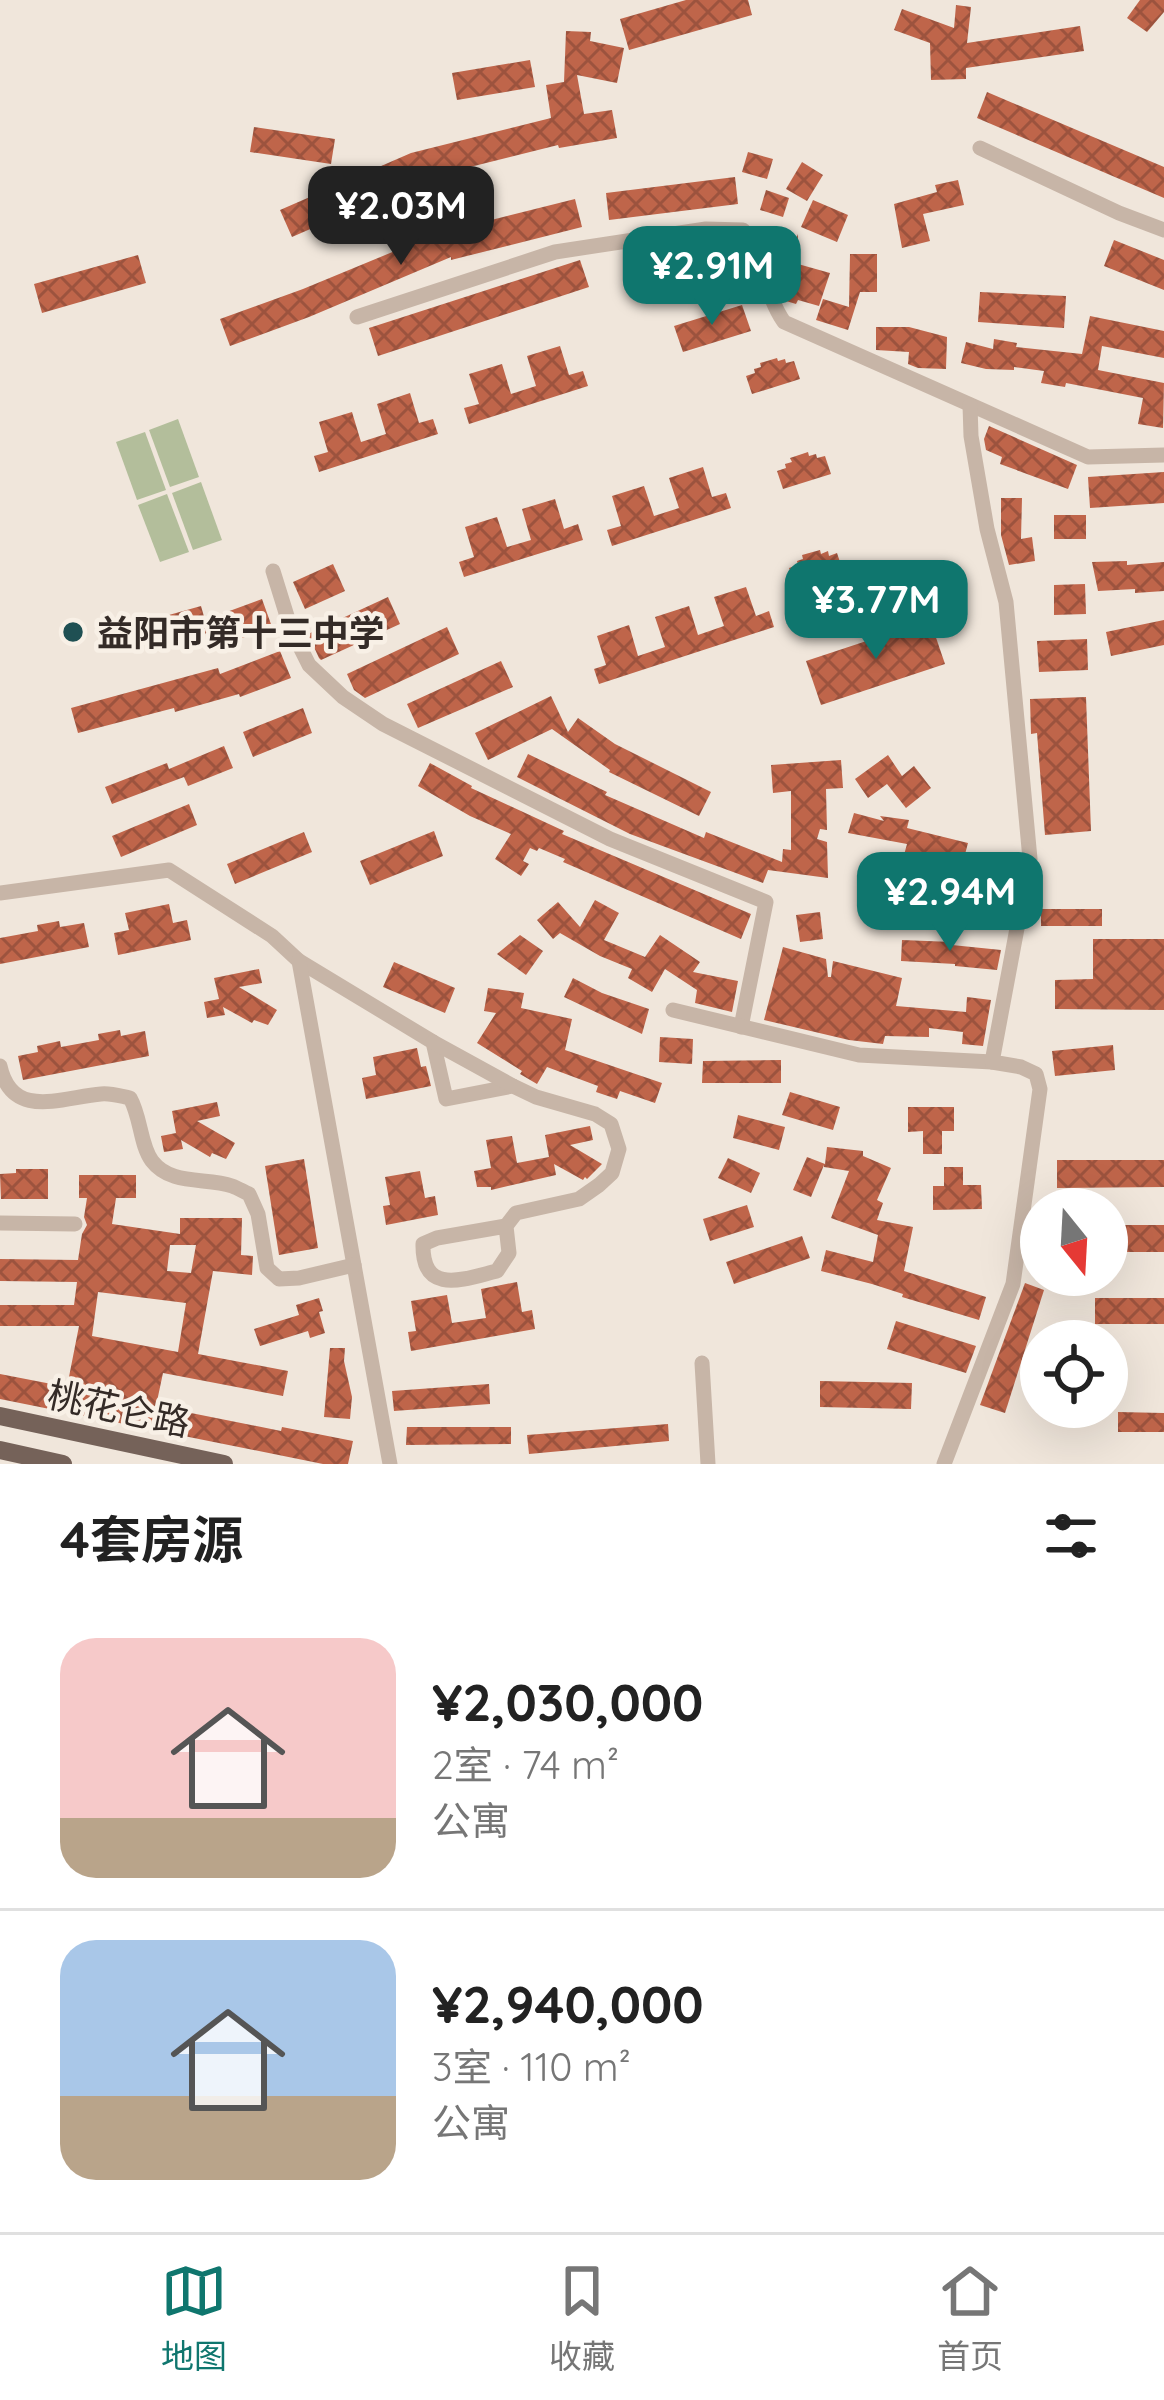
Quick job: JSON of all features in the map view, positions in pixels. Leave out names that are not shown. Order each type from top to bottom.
[{"type":"main road","name":"桃花仑路","points":[[0,1415],[224,1464]]},
{"type":"main road","name":"桃花仑路","points":[[0,1450],[63,1464]]},
{"type":"street","points":[[980,148],[1164,230]]},
{"type":"street","points":[[357,317],[555,252],[706,229],[743,230],[752,240],[772,305],[784,322],[1088,457],[1164,455]]},
{"type":"street","points":[[970,405],[970,436],[1006,602],[1030,859],[992,1062]]},
{"type":"street","points":[[273,572],[308,665],[382,724],[610,839],[766,902],[741,1027]]},
{"type":"street","points":[[1,889],[170,870],[272,936],[299,961],[433,1042],[513,1087],[596,1114],[611,1124],[619,1149],[612,1173],[579,1199],[516,1214],[506,1226],[437,1238],[423,1244],[423,1260],[431,1274],[448,1282],[497,1271],[509,1253],[506,1226]]},
{"type":"street","points":[[299,961],[390,1464]]},
{"type":"street","points":[[673,1010],[859,1055],[992,1062],[1036,1074],[1040,1089],[1013,1285],[944,1464]]},
{"type":"street","points":[[433,1042],[446,1099],[513,1087]]},
{"type":"street","points":[[0,1066],[12,1091],[30,1101],[46,1103],[106,1093],[130,1098],[139,1113],[152,1162],[176,1178],[232,1186],[249,1195],[258,1214],[267,1268],[279,1279],[354,1265]]},
{"type":"street","points":[[0,1223],[75,1224]]},
{"type":"street","points":[[703,1363],[708,1464]]},
{"type":"green space","points":[[178,419],[199,477],[170,487],[149,430]]},
{"type":"green space","points":[[145,432],[166,490],[137,500],[116,442]]},
{"type":"green space","points":[[201,482],[222,540],[193,550],[172,493]]},
{"type":"green space","points":[[167,494],[189,552],[160,562],[138,505]]},
{"type":"building","points":[[686,0],[748,0],[752,15],[629,50],[620,19]]},
{"type":"building","points":[[1140,0],[1164,0],[1164,12],[1147,32],[1127,18]]},
{"type":"building","points":[[956,5],[971,7],[967,43],[1080,26],[1084,51],[966,68],[966,79],[931,80],[930,43],[894,30],[902,9],[954,28]]},
{"type":"building","points":[[566,31],[591,32],[590,41],[624,48],[617,83],[577,75],[584,114],[612,110],[617,138],[558,145],[410,182],[292,237],[280,210],[411,153],[551,118],[546,85],[564,82]]},
{"type":"building","points":[[530,60],[535,87],[457,100],[452,73]]},
{"type":"building","points":[[987,92],[1164,167],[1164,198],[977,118]]},
{"type":"building","points":[[254,127],[335,139],[331,164],[250,152]]},
{"type":"building","points":[[748,152],[773,159],[767,179],[742,172]]},
{"type":"building","points":[[802,162],[823,175],[807,201],[786,189]]},
{"type":"building","points":[[735,177],[738,204],[609,220],[606,193]]},
{"type":"building","points":[[958,180],[964,205],[923,214],[930,241],[902,248],[894,204],[937,192],[935,185]]},
{"type":"building","points":[[766,190],[789,198],[783,217],[760,210]]},
{"type":"building","points":[[575,199],[582,227],[451,257],[230,346],[220,319],[436,234]]},
{"type":"building","points":[[813,200],[848,215],[837,242],[801,227]]},
{"type":"building","points":[[798,234],[798,264],[830,273],[819,306],[786,301],[780,284]]},
{"type":"building","points":[[1114,240],[1164,260],[1164,290],[1104,266]]},
{"type":"building","points":[[729,244],[737,268],[638,301],[630,277]]},
{"type":"building","points":[[850,254],[877,254],[877,292],[860,292],[848,330],[816,320],[823,299],[849,307]]},
{"type":"building","points":[[138,255],[146,283],[42,313],[34,284]]},
{"type":"building","points":[[580,260],[589,287],[378,356],[369,328]]},
{"type":"building","points":[[980,292],[1066,296],[1064,328],[978,322]]},
{"type":"building","points":[[742,305],[751,331],[683,352],[674,326]]},
{"type":"building","points":[[1090,316],[1164,331],[1164,358],[1102,346],[1098,370],[1164,383],[1163,428],[1138,424],[1143,398],[1066,383],[1065,387],[1041,383],[1044,371],[961,363],[966,342],[993,349],[994,339],[1017,343],[1016,347],[1082,354]]},
{"type":"building","points":[[876,327],[909,327],[947,337],[946,369],[908,364],[909,352],[876,350]]},
{"type":"building","points":[[560,346],[569,375],[583,371],[588,386],[469,424],[464,408],[479,404],[469,374],[502,364],[511,394],[536,386],[527,356]]},
{"type":"building","points":[[777,358],[794,361],[800,379],[752,394],[746,376],[755,373],[760,363]]},
{"type":"building","points":[[410,393],[419,423],[433,419],[438,434],[319,472],[314,456],[328,452],[319,422],[352,412],[361,442],[386,434],[377,404]]},
{"type":"building","points":[[989,426],[1077,465],[1068,489],[1000,464],[1002,457],[986,450]]},
{"type":"building","points":[[808,452],[817,458],[825,456],[831,474],[783,489],[777,471],[792,462],[790,458]]},
{"type":"building","points":[[703,467],[712,497],[726,493],[731,508],[612,546],[607,530],[621,526],[612,496],[644,486],[654,516],[679,508],[669,478]]},
{"type":"building","points":[[1164,472],[1164,503],[1090,508],[1088,477]]},
{"type":"building","points":[[1001,498],[1022,498],[1021,539],[1032,537],[1035,561],[1009,565],[1001,535]]},
{"type":"building","points":[[555,499],[564,529],[578,524],[583,540],[464,577],[459,562],[474,557],[465,527],[497,517],[507,547],[531,540],[522,509]]},
{"type":"building","points":[[1054,515],[1086,515],[1086,539],[1054,539]]},
{"type":"building","points":[[820,550],[821,554],[828,551],[829,556],[837,553],[843,571],[795,586],[789,568],[798,565],[802,555]]},
{"type":"building","points":[[1127,561],[1127,565],[1164,562],[1164,591],[1098,591],[1092,562]]},
{"type":"building","points":[[333,564],[345,591],[305,609],[293,582]]},
{"type":"building","points":[[1085,584],[1086,614],[1054,615],[1054,585]]},
{"type":"building","points":[[746,587],[756,616],[769,611],[774,627],[599,684],[594,669],[606,665],[597,636],[629,625],[638,656],[665,647],[655,617],[689,606],[698,635],[724,626],[714,597]]},
{"type":"building","points":[[388,597],[400,624],[319,658],[308,634]]},
{"type":"building","points":[[262,599],[272,627],[223,645],[218,630],[158,647],[151,620],[201,606],[205,620]]},
{"type":"building","points":[[930,620],[945,664],[821,705],[806,661]]},
{"type":"building","points":[[1164,620],[1164,645],[1111,656],[1106,632]]},
{"type":"building","points":[[447,627],[459,654],[365,698],[354,690],[347,674]]},
{"type":"building","points":[[1087,639],[1088,670],[1039,672],[1037,641]]},
{"type":"building","points":[[280,651],[291,678],[240,697],[78,733],[71,708],[218,668],[220,674]]},
{"type":"building","points":[[501,661],[513,687],[418,728],[407,704]]},
{"type":"building","points":[[551,696],[568,732],[578,718],[615,744],[711,792],[699,816],[609,772],[552,729],[488,760],[475,733]]},
{"type":"building","points":[[1086,697],[1091,831],[1045,835],[1030,699]]},
{"type":"building","points":[[303,708],[312,733],[253,757],[243,732]]},
{"type":"building","points":[[224,746],[233,768],[188,786],[184,777],[112,804],[105,787],[167,763],[169,769]]},
{"type":"building","points":[[528,754],[607,792],[605,795],[704,838],[706,832],[782,862],[783,849],[791,850],[791,791],[773,793],[771,765],[841,760],[843,788],[826,789],[827,830],[820,829],[817,839],[827,842],[828,878],[768,870],[763,883],[630,834],[517,777]]},
{"type":"building","points":[[888,755],[902,776],[914,766],[931,788],[906,808],[887,784],[868,798],[855,779]]},
{"type":"building","points":[[430,763],[471,788],[564,831],[562,834],[751,914],[741,939],[539,848],[530,848],[523,861],[529,864],[521,876],[495,859],[511,834],[418,786]]},
{"type":"building","points":[[189,804],[197,825],[121,857],[112,836]]},
{"type":"building","points":[[854,813],[884,821],[880,816],[909,820],[907,828],[968,843],[959,877],[965,878],[959,908],[897,895],[898,890],[865,879],[872,857],[901,866],[907,844],[848,833]]},
{"type":"building","points":[[434,831],[443,856],[370,885],[360,861]]},
{"type":"building","points":[[304,832],[312,852],[235,884],[227,864]]},
{"type":"building","points":[[595,900],[619,913],[604,940],[645,957],[660,935],[700,962],[693,972],[738,981],[732,1012],[695,1003],[697,990],[665,969],[652,992],[628,978],[632,969],[560,933],[553,939],[537,920],[558,902],[580,927]]},
{"type":"building","points":[[169,904],[173,923],[187,920],[191,940],[118,955],[114,933],[129,930],[125,913]]},
{"type":"building","points":[[1041,909],[1102,909],[1102,926],[1041,926]]},
{"type":"building","points":[[820,912],[823,939],[800,942],[796,915]]},
{"type":"building","points":[[59,921],[60,927],[84,923],[89,947],[0,964],[0,938],[38,931],[37,925]]},
{"type":"building","points":[[520,935],[543,951],[526,975],[497,954]]},
{"type":"building","points":[[1093,939],[1164,939],[1164,1010],[1055,1009],[1055,980],[1093,979]]},
{"type":"building","points":[[902,940],[1001,950],[997,970],[901,961]]},
{"type":"building","points":[[783,947],[826,959],[828,977],[833,961],[902,978],[896,1006],[966,1012],[967,997],[991,1000],[983,1046],[962,1044],[963,1032],[929,1028],[929,1037],[885,1036],[883,1044],[764,1020]]},
{"type":"building","points":[[394,962],[455,988],[445,1013],[383,987]]},
{"type":"building","points":[[259,969],[262,983],[239,987],[277,1010],[268,1025],[252,1023],[223,1007],[225,1015],[207,1018],[204,1002],[219,999],[214,978]]},
{"type":"building","points":[[573,978],[649,1009],[642,1034],[564,997]]},
{"type":"building","points":[[488,988],[524,993],[521,1008],[572,1019],[565,1050],[662,1083],[655,1103],[620,1091],[617,1099],[596,1092],[598,1086],[547,1067],[537,1084],[520,1074],[522,1071],[477,1043],[496,1013],[484,1011]]},
{"type":"building","points":[[120,1030],[121,1036],[145,1031],[149,1056],[23,1080],[18,1056],[38,1052],[37,1046],[99,1040],[98,1034]]},
{"type":"building","points":[[660,1037],[693,1039],[692,1064],[659,1062]]},
{"type":"building","points":[[1113,1045],[1115,1070],[1055,1076],[1052,1051]]},
{"type":"building","points":[[417,1048],[431,1086],[366,1099],[362,1078],[376,1075],[373,1057]]},
{"type":"building","points":[[781,1060],[781,1083],[702,1083],[703,1061]]},
{"type":"building","points":[[790,1092],[840,1107],[833,1130],[782,1115]]},
{"type":"building","points":[[217,1102],[220,1116],[197,1121],[235,1143],[226,1159],[212,1153],[210,1157],[181,1140],[183,1149],[164,1152],[161,1136],[176,1133],[172,1111]]},
{"type":"building","points":[[908,1107],[954,1107],[954,1131],[942,1131],[942,1154],[923,1154],[923,1131],[908,1132]]},
{"type":"building","points":[[738,1115],[785,1127],[779,1150],[733,1138]]},
{"type":"building","points":[[590,1126],[593,1140],[570,1145],[602,1164],[587,1179],[554,1164],[556,1175],[491,1190],[477,1187],[474,1171],[491,1168],[486,1140],[512,1136],[517,1163],[549,1157],[545,1135]]},
{"type":"building","points":[[827,1147],[863,1151],[863,1156],[891,1168],[877,1200],[883,1203],[877,1220],[913,1227],[904,1271],[986,1297],[979,1320],[821,1271],[826,1250],[873,1262],[878,1235],[831,1218],[849,1171],[824,1165],[811,1197],[793,1190],[807,1157],[825,1164]]},
{"type":"building","points":[[728,1158],[760,1173],[751,1193],[718,1178]]},
{"type":"building","points":[[304,1159],[318,1248],[279,1255],[265,1166]]},
{"type":"building","points":[[1057,1160],[1164,1160],[1164,1187],[1057,1188]]},
{"type":"building","points":[[944,1167],[963,1167],[963,1185],[981,1185],[982,1209],[933,1210],[933,1186],[944,1186]]},
{"type":"building","points":[[16,1169],[48,1169],[48,1199],[1,1199],[0,1174],[16,1173]]},
{"type":"building","points":[[420,1171],[425,1198],[435,1196],[438,1215],[386,1225],[383,1206],[390,1205],[385,1177]]},
{"type":"building","points":[[79,1175],[136,1175],[136,1198],[116,1198],[112,1224],[180,1234],[180,1218],[242,1218],[241,1255],[253,1256],[252,1275],[213,1271],[198,1354],[288,1371],[283,1396],[163,1373],[156,1406],[353,1441],[348,1464],[323,1464],[0,1399],[0,1374],[67,1387],[79,1326],[0,1326],[0,1305],[74,1305],[77,1282],[0,1281],[0,1259],[78,1260],[87,1225],[87,1198],[79,1198]],"holes":[[[170,1245],[196,1245],[191,1273],[167,1271]],[[98,1292],[186,1303],[178,1352],[92,1336]]]},
{"type":"building","points":[[747,1205],[754,1227],[710,1241],[703,1219]]},
{"type":"building","points":[[1128,1225],[1164,1225],[1164,1252],[1128,1252]]},
{"type":"building","points":[[802,1236],[810,1258],[734,1284],[726,1262]]},
{"type":"building","points":[[517,1282],[522,1312],[532,1310],[535,1329],[411,1351],[408,1332],[416,1331],[411,1301],[447,1295],[452,1323],[486,1318],[481,1289]]},
{"type":"building","points":[[1020,1296],[1042,1296],[1034,1320],[1020,1320],[1020,1366],[1005,1413],[980,1405]]},
{"type":"building","points":[[319,1298],[325,1333],[310,1338],[308,1331],[260,1346],[254,1329],[299,1315],[296,1305]]},
{"type":"building","points":[[1095,1298],[1164,1298],[1164,1324],[1095,1320]]},
{"type":"building","points":[[896,1321],[976,1346],[966,1373],[887,1349]]},
{"type":"building","points":[[330,1348],[345,1348],[350,1419],[324,1417]]},
{"type":"building","points":[[820,1381],[912,1383],[911,1409],[820,1407]]},
{"type":"building","points":[[489,1384],[490,1404],[394,1411],[392,1391]]},
{"type":"building","points":[[1128,1412],[1164,1413],[1164,1432],[1118,1432],[1118,1428],[1128,1428]]},
{"type":"building","points":[[668,1424],[669,1441],[529,1454],[527,1435]]},
{"type":"building","points":[[407,1427],[511,1427],[511,1444],[406,1445]]},
{"type":"place","name":"益阳市第十三中学","points":[[73,632]]}]
